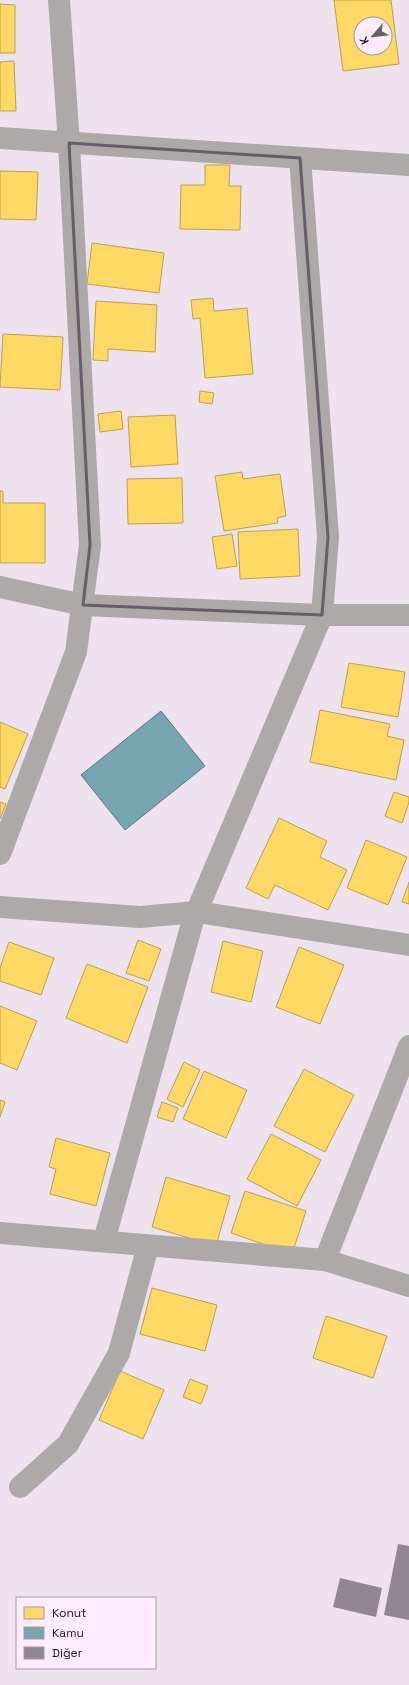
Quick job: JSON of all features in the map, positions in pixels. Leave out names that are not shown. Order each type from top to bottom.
[{"type":"street","points":[[0,854],[76,652],[90,545],[69,143],[59,0]]},
{"type":"street","points":[[0,138],[409,165]]},
{"type":"street","points":[[104,1241],[197,912],[322,615],[328,537],[300,158]]},
{"type":"street","points":[[0,587],[82,605],[322,615],[409,615]]},
{"type":"street","points":[[0,907],[140,917],[197,912],[409,945]]},
{"type":"street","points":[[325,1260],[409,1046]]},
{"type":"street","points":[[0,1233],[325,1260],[409,1286]]},
{"type":"street","points":[[20,1487],[68,1444],[119,1353],[148,1246]]},
{"type":"highlighted area","points":[[69,143],[300,158],[328,537],[322,615],[83,605],[90,545]]},
{"type":"building: Konut","points":[[334,0],[391,0],[393,16],[399,64],[343,71]]},
{"type":"building: Konut","points":[[0,4],[15,5],[15,53],[0,53]]},
{"type":"building: Konut","points":[[14,61],[16,111],[0,111],[0,62]]},
{"type":"building: Konut","points":[[205,165],[230,165],[229,186],[241,186],[240,230],[180,229],[181,185],[205,185]]},
{"type":"building: Konut","points":[[0,171],[38,172],[36,220],[0,219]]},
{"type":"building: Konut","points":[[92,243],[164,253],[159,293],[87,284]]},
{"type":"building: Konut","points":[[213,298],[214,311],[247,308],[253,374],[205,378],[200,318],[193,319],[191,300]]},
{"type":"building: Konut","points":[[96,301],[157,305],[155,352],[108,349],[108,361],[93,360]]},
{"type":"building: Konut","points":[[3,334],[63,337],[60,390],[0,387]]},
{"type":"building: Konut","points":[[200,391],[214,393],[212,404],[199,402]]},
{"type":"building: Konut","points":[[121,411],[123,429],[100,432],[98,414]]},
{"type":"building: Konut","points":[[175,415],[178,464],[131,467],[128,417]]},
{"type":"building: Konut","points":[[242,472],[243,479],[280,474],[286,516],[277,518],[278,523],[224,531],[215,476]]},
{"type":"building: Konut","points":[[182,478],[183,523],[128,524],[127,479]]},
{"type":"building: Konut","points":[[0,491],[3,491],[3,503],[45,503],[45,563],[0,563]]},
{"type":"building: Konut","points":[[298,529],[300,576],[240,579],[238,532]]},
{"type":"building: Konut","points":[[232,534],[237,566],[217,569],[212,537]]},
{"type":"building: Konut","points":[[349,663],[405,672],[398,717],[341,707]]},
{"type":"building: Konut","points":[[320,710],[390,724],[387,736],[404,740],[396,780],[310,762]]},
{"type":"building: Konut","points":[[0,722],[28,734],[5,789],[0,787]]},
{"type":"building: Konut","points":[[394,792],[409,797],[409,802],[402,823],[385,816]]},
{"type":"building: Konut","points":[[0,802],[6,804],[0,819]]},
{"type":"building: Konut","points":[[279,818],[327,841],[320,857],[347,870],[328,910],[275,885],[268,899],[246,888]]},
{"type":"building: Konut","points":[[366,840],[407,857],[388,905],[347,888]]},
{"type":"building: Konut","points":[[409,882],[409,904],[402,902]]},
{"type":"building: Konut","points":[[138,940],[161,949],[149,981],[126,973]]},
{"type":"building: Konut","points":[[223,941],[263,951],[251,1002],[211,992]]},
{"type":"building: Konut","points":[[9,942],[54,958],[41,995],[0,981],[0,968]]},
{"type":"building: Konut","points":[[299,947],[344,965],[320,1024],[276,1007]]},
{"type":"building: Konut","points":[[87,964],[148,987],[127,1043],[66,1018]]},
{"type":"building: Konut","points":[[0,1006],[37,1021],[17,1070],[0,1063]]},
{"type":"building: Konut","points":[[184,1062],[200,1070],[183,1107],[167,1099]]},
{"type":"building: Konut","points":[[304,1069],[354,1095],[325,1152],[274,1126]]},
{"type":"building: Konut","points":[[204,1071],[247,1090],[226,1138],[183,1119]]},
{"type":"building: Konut","points":[[0,1100],[5,1102],[0,1117]]},
{"type":"building: Konut","points":[[162,1102],[178,1108],[173,1122],[157,1117]]},
{"type":"building: Konut","points":[[271,1134],[321,1160],[297,1206],[247,1179]]},
{"type":"building: Konut","points":[[56,1138],[110,1153],[96,1206],[50,1194],[56,1169],[49,1167]]},
{"type":"building: Konut","points":[[166,1177],[230,1196],[216,1246],[152,1227]]},
{"type":"building: Konut","points":[[245,1191],[306,1211],[292,1254],[231,1233]]},
{"type":"building: Konut","points":[[152,1288],[217,1305],[205,1351],[140,1334]]},
{"type":"building: Konut","points":[[326,1316],[387,1336],[373,1378],[313,1358]]},
{"type":"building: Konut","points":[[120,1371],[164,1390],[143,1439],[99,1420]]},
{"type":"building: Konut","points":[[190,1379],[208,1386],[201,1404],[183,1397]]},
{"type":"building: Kamu","points":[[161,711],[205,766],[125,830],[81,775]]},
{"type":"building: Diğer","points":[[398,1544],[409,1546],[409,1620],[384,1615]]},
{"type":"building: Diğer","points":[[340,1578],[382,1588],[376,1617],[333,1607]]}]
